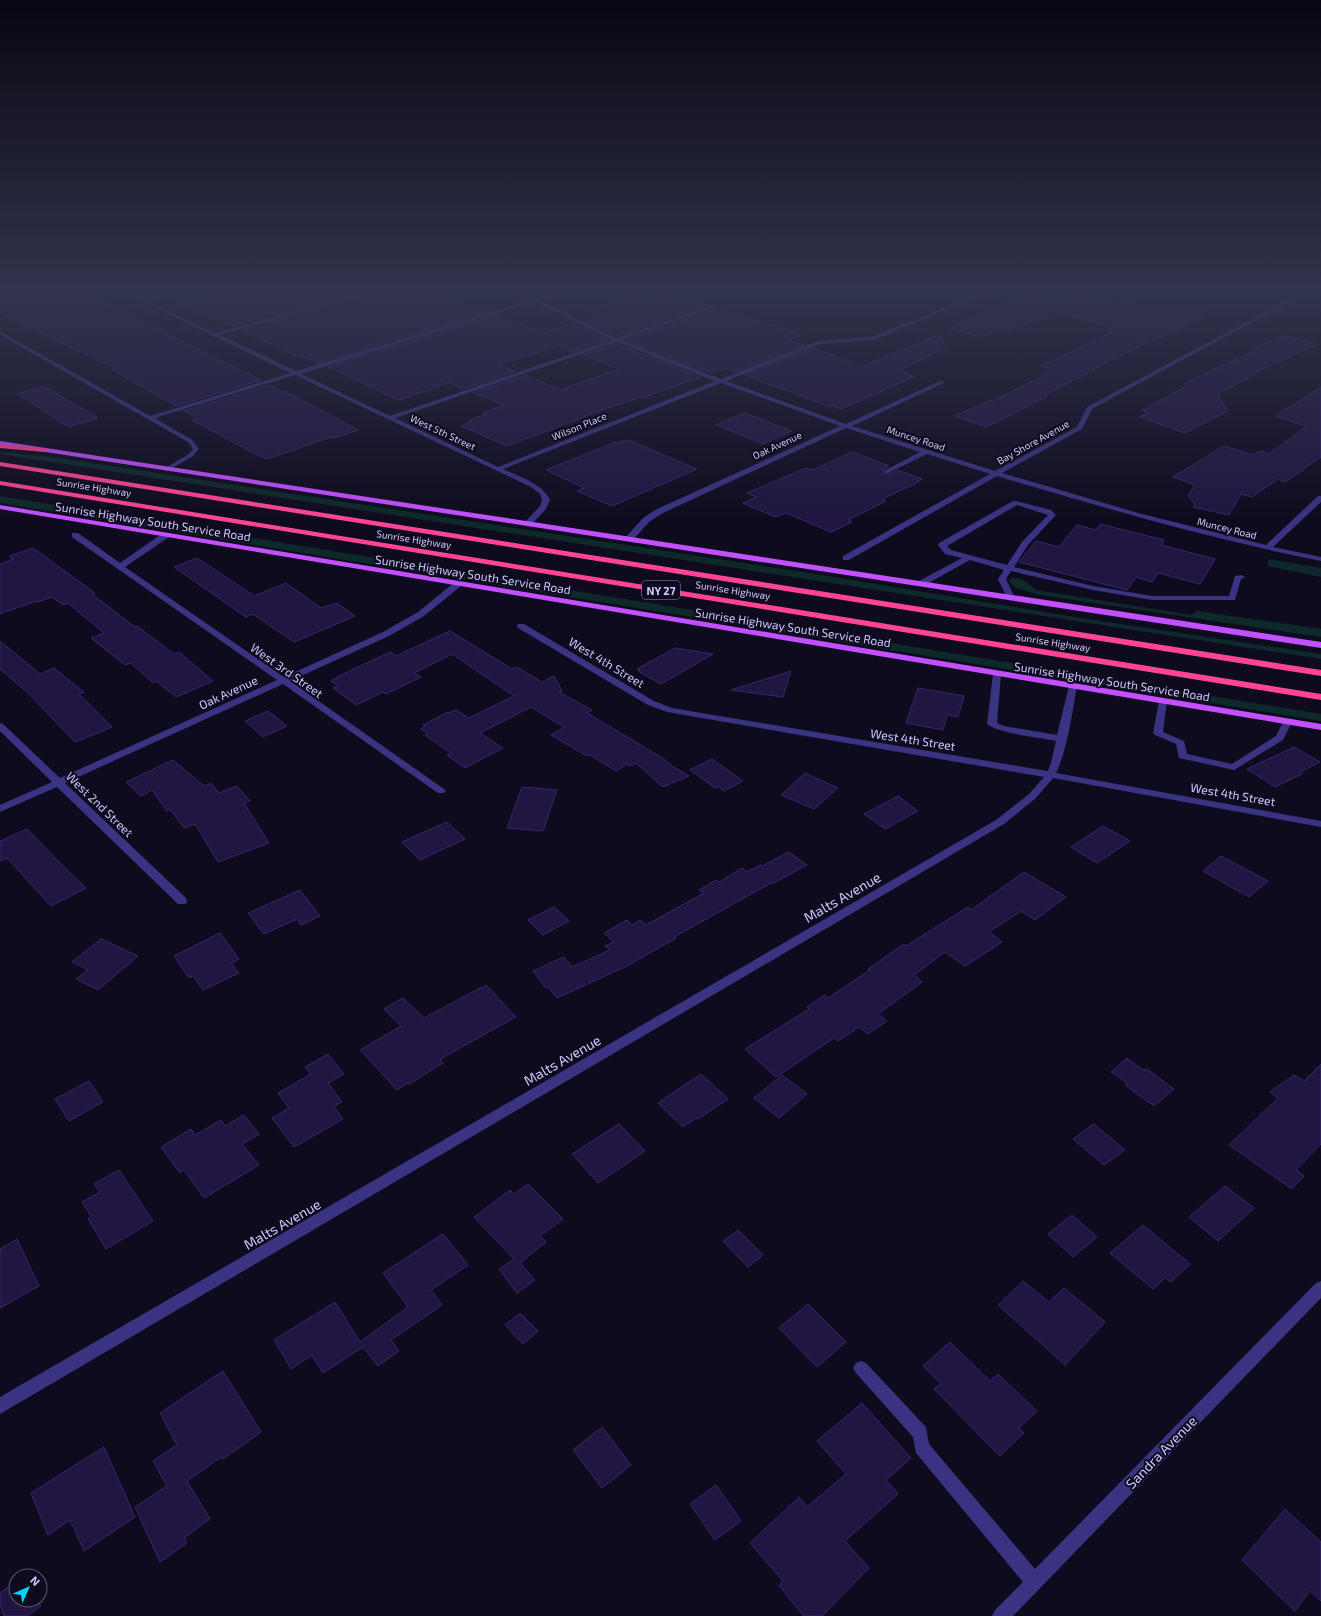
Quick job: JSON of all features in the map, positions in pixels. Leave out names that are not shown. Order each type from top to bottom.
[{"type":"highway","points":[[0,446],[44,450]]},
{"type":"highway","name":"Sunrise Highway","points":[[0,464],[1321,673]]},
{"type":"highway","name":"Sunrise Highway","points":[[0,483],[1321,697]]},
{"type":"main road","points":[[0,443],[1321,645]]},
{"type":"main road","name":"Sunrise Highway South Service Road","points":[[0,507],[1321,728]]},
{"type":"street","points":[[60,367],[190,442],[196,447],[191,454],[167,469]]},
{"type":"street","name":"West 5th Street","points":[[282,367],[498,469],[543,492],[546,496],[545,504],[527,524]]},
{"type":"street","points":[[149,418],[317,367]]},
{"type":"street","points":[[389,418],[535,367]]},
{"type":"street","name":"Muncey Road","points":[[684,367],[844,426],[926,452],[1158,520],[1268,548],[1321,559]]},
{"type":"street","name":"Wilson Place","points":[[498,469],[754,367]]},
{"type":"street","name":"Bay Shore Avenue","points":[[846,558],[997,473],[1062,439],[1080,428],[1089,408],[1165,367]]},
{"type":"street","name":"Oak Avenue","points":[[629,539],[646,520],[660,511],[942,382]]},
{"type":"street","points":[[886,472],[926,452]]},
{"type":"street","points":[[1268,548],[1321,498]]},
{"type":"street","points":[[1011,598],[1002,579],[1010,568],[1025,544],[1052,515],[1048,512],[1016,503],[942,545],[948,552],[1010,568],[1093,588],[1152,598],[1232,598],[1238,578],[1241,577]]},
{"type":"street","name":"West 3rd Street","points":[[75,535],[441,791]]},
{"type":"street","points":[[121,566],[166,535]]},
{"type":"street","points":[[920,584],[969,557]]},
{"type":"street","name":"Oak Avenue","points":[[0,809],[400,626],[430,608],[458,584]]},
{"type":"street","name":"West 4th Street","points":[[521,626],[651,703],[670,710],[1052,775],[1321,824]]},
{"type":"street","points":[[997,674],[992,724],[1002,728],[1062,739]]},
{"type":"street","name":"Malts Avenue","points":[[0,1406],[1000,822],[1028,801],[1052,775],[1062,739],[1073,686]]},
{"type":"street","points":[[1163,701],[1158,733],[1181,743],[1182,756],[1234,767],[1280,738],[1287,722]]},
{"type":"street","name":"West 2nd Street","points":[[0,726],[182,901]]},
{"type":"street","name":"Sandra Avenue","points":[[1001,1616],[1321,1288]]},
{"type":"street","points":[[861,1368],[920,1433],[922,1447],[1034,1582]]},
{"type":"green space","points":[[0,452],[52,457],[810,573],[1081,618],[1321,654],[1321,659],[0,454]]},
{"type":"green space","points":[[0,496],[1321,714],[1321,721],[0,503]]},
{"type":"green space","points":[[1268,559],[1321,568],[1321,577],[1268,566]]},
{"type":"green space","points":[[1012,578],[1025,581],[1036,590],[1191,615],[1197,611],[1321,629],[1321,637],[1040,595],[1016,588],[1009,581]]},
{"type":"building","points":[[114,367],[236,367],[261,380],[176,406],[111,369],[115,368]]},
{"type":"building","points":[[329,367],[506,367],[516,371],[464,389],[449,383],[398,400]]},
{"type":"building","points":[[614,367],[677,367],[701,377],[642,398],[640,397],[604,409],[507,446],[461,426],[472,422],[468,421],[486,414],[483,413],[505,405],[473,393],[525,375],[561,390],[618,369]]},
{"type":"building","points":[[697,367],[748,367],[736,372],[726,368],[711,373]]},
{"type":"building","points":[[764,367],[905,367],[900,370],[912,375],[909,376],[914,377],[841,409],[832,406],[830,407],[745,375]]},
{"type":"building","points":[[1046,367],[1096,367],[1093,369],[1095,370],[1045,395],[1047,396],[987,427],[954,416],[991,400],[993,401],[1054,370]]},
{"type":"building","points":[[1219,367],[1266,367],[1218,395],[1228,411],[1185,433],[1140,417],[1149,413],[1142,410],[1189,385],[1184,384]]},
{"type":"building","points":[[269,385],[283,392],[285,391],[358,430],[334,438],[331,437],[267,459],[192,420],[197,418],[184,411]]},
{"type":"building","points":[[44,386],[98,418],[68,427],[18,394]]},
{"type":"building","points":[[1321,387],[1321,457],[1285,482],[1278,479],[1252,497],[1241,494],[1229,515],[1193,507],[1195,504],[1188,496],[1195,485],[1173,477],[1224,446],[1253,455],[1260,451],[1269,454],[1306,426],[1275,416]]},
{"type":"building","points":[[745,413],[792,431],[763,444],[716,425]]},
{"type":"building","points":[[625,440],[631,441],[697,469],[612,506],[577,491],[584,488],[546,470],[616,442],[619,443]]},
{"type":"building","points":[[852,452],[889,466],[883,470],[882,473],[884,474],[889,474],[898,470],[922,479],[917,481],[919,482],[882,499],[886,501],[848,520],[852,522],[831,532],[786,513],[775,517],[743,503],[756,497],[747,493],[806,468],[813,470]]},
{"type":"building","points":[[1100,524],[1164,540],[1161,545],[1215,559],[1200,584],[1158,573],[1152,582],[1136,577],[1127,590],[1019,562],[1036,541],[1059,547],[1077,525],[1096,530]]},
{"type":"building","points":[[33,548],[95,593],[92,594],[135,627],[137,626],[174,654],[179,652],[213,681],[176,697],[156,681],[153,683],[131,663],[125,665],[91,638],[104,633],[68,603],[63,605],[52,597],[0,614],[0,564],[13,559],[10,556]]},
{"type":"building","points":[[197,558],[254,596],[286,583],[321,608],[337,603],[355,616],[294,642],[253,614],[246,617],[174,567]]},
{"type":"building","points":[[450,631],[512,669],[517,667],[542,682],[554,676],[562,691],[559,692],[592,710],[587,713],[664,759],[672,766],[689,776],[663,787],[636,763],[631,766],[627,764],[616,771],[590,755],[587,756],[551,735],[564,727],[531,707],[480,733],[503,748],[465,768],[447,755],[451,753],[425,735],[428,734],[421,729],[425,726],[423,725],[448,712],[449,713],[456,710],[469,718],[514,696],[452,654],[414,673],[421,677],[386,694],[383,692],[356,705],[333,688],[338,686],[331,681],[337,677],[390,652],[396,656]]},
{"type":"building","points":[[0,641],[40,674],[54,668],[84,692],[79,694],[112,727],[75,742],[28,693],[0,669]]},
{"type":"building","points":[[675,648],[713,654],[661,684],[638,671],[640,670],[637,669]]},
{"type":"building","points":[[791,671],[783,697],[731,690]]},
{"type":"building","points":[[918,688],[964,696],[958,717],[947,715],[943,730],[906,723]]},
{"type":"building","points":[[268,711],[287,726],[263,737],[245,721]]},
{"type":"building","points":[[1294,747],[1320,762],[1300,772],[1302,774],[1275,787],[1247,769]]},
{"type":"building","points":[[712,759],[743,781],[724,791],[718,786],[715,788],[690,770]]},
{"type":"building","points":[[173,760],[204,786],[211,783],[219,793],[237,786],[250,801],[244,803],[269,843],[218,862],[195,824],[184,828],[170,809],[167,811],[152,790],[141,796],[126,782]]},
{"type":"building","points":[[805,773],[838,788],[814,809],[781,795]]},
{"type":"building","points":[[522,787],[557,790],[543,831],[507,828]]},
{"type":"building","points":[[898,796],[918,811],[885,829],[864,814]]},
{"type":"building","points":[[447,822],[465,839],[420,860],[402,842]]},
{"type":"building","points":[[1103,826],[1130,841],[1097,863],[1071,847]]},
{"type":"building","points":[[27,829],[86,888],[51,906],[7,858],[0,861],[0,841]]},
{"type":"building","points":[[789,852],[807,865],[772,884],[771,883],[674,937],[676,938],[627,966],[557,998],[548,987],[546,988],[533,971],[564,957],[572,967],[610,950],[605,946],[614,942],[604,933],[627,920],[632,925],[640,920],[646,925],[704,893],[699,890],[716,880],[719,882],[742,868],[747,872]]},
{"type":"building","points":[[1221,856],[1268,881],[1249,897],[1203,871]]},
{"type":"building","points":[[1024,872],[1066,897],[1035,920],[1021,911],[989,932],[1002,942],[965,966],[945,952],[914,975],[922,982],[878,1014],[887,1021],[868,1034],[859,1027],[838,1041],[834,1038],[776,1077],[745,1049],[809,1009],[807,1007],[825,995],[828,998],[870,970],[868,969],[904,944],[906,946],[968,907],[971,910]]},
{"type":"building","points":[[300,890],[320,916],[301,925],[297,919],[264,934],[248,913]]},
{"type":"building","points":[[554,907],[569,921],[543,935],[528,920]]},
{"type":"building","points":[[220,933],[239,959],[231,963],[239,973],[203,990],[193,976],[189,978],[174,956]]},
{"type":"building","points":[[101,939],[138,956],[98,990],[76,979],[88,970],[72,962]]},
{"type":"building","points":[[486,985],[516,1017],[440,1059],[443,1063],[409,1084],[408,1083],[397,1090],[360,1050],[401,1026],[384,1009],[403,998],[424,1018]]},
{"type":"building","points":[[328,1054],[344,1074],[328,1083],[342,1102],[334,1106],[343,1119],[294,1147],[272,1118],[289,1108],[278,1093],[311,1074],[305,1067]]},
{"type":"building","points":[[1127,1058],[1143,1070],[1147,1069],[1174,1089],[1154,1106],[1125,1085],[1127,1083],[1111,1072]]},
{"type":"building","points":[[1321,1064],[1321,1144],[1296,1170],[1304,1176],[1292,1189],[1229,1145],[1278,1098],[1270,1092],[1294,1075],[1304,1081]]},
{"type":"building","points":[[701,1074],[728,1099],[683,1127],[658,1103]]},
{"type":"building","points":[[782,1075],[807,1094],[779,1118],[754,1098]]},
{"type":"building","points":[[89,1081],[103,1102],[69,1121],[55,1099]]},
{"type":"building","points":[[244,1115],[259,1134],[242,1144],[259,1165],[204,1198],[184,1170],[180,1173],[161,1147],[191,1129],[195,1135],[221,1120],[225,1126]]},
{"type":"building","points":[[619,1124],[645,1151],[598,1183],[572,1154]]},
{"type":"building","points":[[1094,1124],[1125,1150],[1104,1165],[1073,1139]]},
{"type":"building","points":[[119,1170],[153,1221],[106,1249],[88,1219],[91,1216],[82,1202],[100,1192],[94,1184]]},
{"type":"building","points":[[528,1184],[563,1219],[540,1236],[546,1242],[520,1263],[535,1280],[517,1293],[499,1269],[514,1259],[474,1217],[510,1190],[514,1194]]},
{"type":"building","points":[[1225,1186],[1254,1208],[1218,1241],[1189,1217]]},
{"type":"building","points":[[1072,1215],[1097,1237],[1073,1257],[1048,1234]]},
{"type":"building","points":[[1143,1225],[1190,1264],[1171,1282],[1165,1278],[1153,1289],[1110,1253]]},
{"type":"building","points":[[738,1230],[763,1255],[748,1267],[723,1241]]},
{"type":"building","points":[[443,1234],[468,1265],[431,1290],[442,1305],[391,1340],[399,1351],[378,1366],[363,1347],[323,1373],[312,1355],[291,1369],[274,1340],[335,1302],[360,1342],[408,1307],[383,1273]]},
{"type":"building","points":[[17,1239],[39,1286],[0,1308],[0,1249]]},
{"type":"building","points":[[1023,1281],[1049,1302],[1064,1288],[1105,1322],[1065,1365],[998,1305]]},
{"type":"building","points":[[808,1304],[846,1342],[817,1367],[779,1328]]},
{"type":"building","points":[[520,1313],[538,1331],[523,1344],[505,1325]]},
{"type":"building","points":[[950,1342],[990,1381],[998,1374],[1037,1411],[1019,1428],[1024,1433],[1000,1456],[934,1389],[941,1384],[923,1366]]},
{"type":"building","points":[[223,1371],[261,1432],[223,1459],[221,1457],[187,1481],[210,1519],[184,1538],[187,1543],[160,1562],[135,1507],[167,1486],[153,1461],[177,1445],[160,1413]]},
{"type":"building","points":[[862,1403],[911,1458],[886,1480],[898,1494],[845,1541],[869,1568],[822,1616],[804,1616],[779,1586],[783,1581],[750,1543],[799,1497],[807,1507],[846,1474],[817,1441]]},
{"type":"building","points":[[602,1427],[631,1465],[602,1488],[573,1450]]},
{"type":"building","points":[[104,1447],[135,1517],[84,1551],[70,1520],[48,1535],[31,1493]]},
{"type":"building","points":[[716,1485],[741,1521],[715,1540],[690,1504]]},
{"type":"building","points":[[1285,1509],[1321,1542],[1321,1601],[1310,1591],[1295,1611],[1242,1560]]},
{"type":"building","points":[[8,1588],[8,1608],[38,1608],[27,1616],[4,1616],[0,1605],[0,1593]]}]
